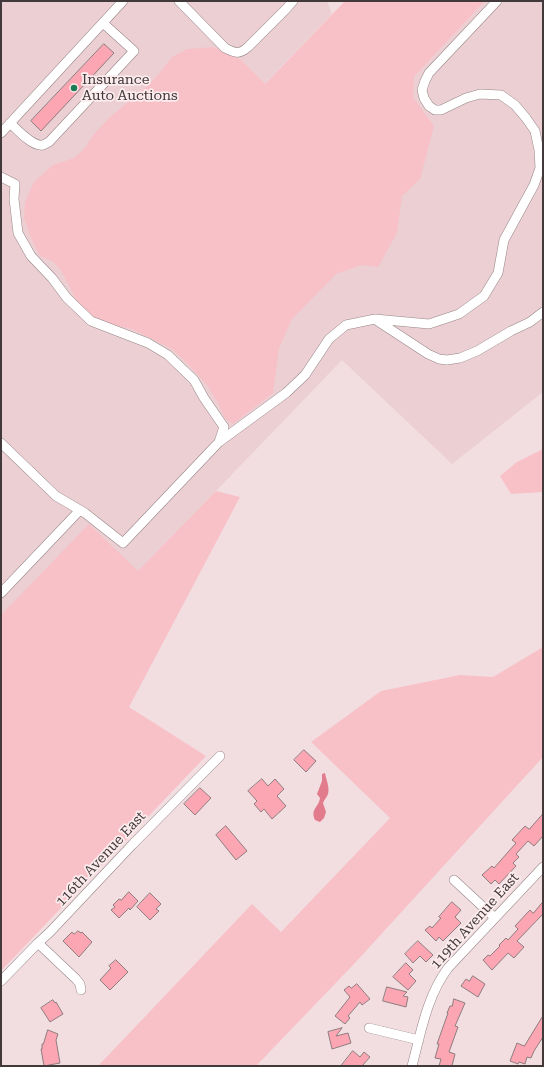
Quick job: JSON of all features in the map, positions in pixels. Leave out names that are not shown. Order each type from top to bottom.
[{"type":"street","points":[[1,133],[123,1]]},
{"type":"street","points":[[179,1],[225,48],[232,51],[243,52],[293,1]]},
{"type":"street","points":[[1,443],[56,496],[85,513],[123,543],[219,442],[286,393],[305,375],[329,339],[346,325],[375,319],[429,324],[459,314],[484,296],[498,273],[504,240],[534,185],[540,168],[539,150],[535,132],[515,105],[501,96],[480,94],[466,98],[441,110],[435,110],[429,106],[424,98],[422,90],[429,73],[497,1]]},
{"type":"street","points":[[10,123],[35,144],[43,145],[49,142],[134,52],[103,23]]},
{"type":"street","points":[[1,177],[15,184],[14,199],[18,233],[31,256],[91,322],[148,343],[168,355],[194,380],[204,398],[224,427],[219,442]]},
{"type":"street","points":[[375,319],[428,354],[439,359],[447,360],[460,358],[477,352],[511,331],[530,322],[543,312]]},
{"type":"street","points":[[1,593],[80,510]]},
{"type":"street","name":"116th Avenue East","points":[[1,980],[50,932],[132,845],[220,756]]},
{"type":"street","name":"119th Avenue East","points":[[412,1066],[430,1003],[441,978],[448,968],[543,867]]},
{"type":"street","points":[[454,880],[495,918]]},
{"type":"street","points":[[38,943],[76,979],[80,984],[81,990]]},
{"type":"street","points":[[369,1028],[419,1040]]},
{"type":"shaded area","points":[[1,1],[327,1],[332,14],[114,240],[403,89],[485,1],[543,1],[543,392],[452,464],[342,360],[138,572],[1,615]]},
{"type":"shaded area","points":[[345,1],[485,1],[414,77],[413,97],[434,126],[420,179],[402,196],[397,233],[378,267],[361,265],[336,274],[292,319],[279,348],[273,393],[233,424],[225,419],[218,403],[207,385],[172,349],[132,329],[105,323],[89,314],[78,303],[60,269],[52,261],[40,256],[31,238],[24,218],[25,202],[34,182],[53,165],[74,158],[85,148],[94,134],[109,118],[146,87],[172,57],[187,49],[214,47],[241,60],[265,84]]},
{"type":"shaded area","points":[[543,449],[543,492],[511,494],[500,476],[517,462]]},
{"type":"shaded area","points":[[216,491],[240,497],[129,707],[206,756],[1,971],[1,615],[89,524],[138,571]]},
{"type":"shaded area","points":[[543,647],[543,757],[354,964],[256,1066],[98,1066],[252,904],[281,932],[390,818],[311,742],[381,691],[460,675],[493,677]]},
{"type":"shaded area","points":[[325,773],[328,786],[328,795],[323,803],[326,812],[324,818],[320,822],[315,820],[314,811],[320,798],[317,794],[322,781],[322,774]]},
{"type":"building","points":[[104,44],[114,53],[41,131],[31,121]]},
{"type":"building","points":[[304,750],[316,761],[306,772],[294,760]]},
{"type":"building","points":[[262,779],[268,786],[275,779],[284,789],[277,796],[286,806],[272,819],[264,809],[261,812],[254,804],[257,801],[248,791]]},
{"type":"building","points":[[200,788],[211,798],[195,815],[184,804]]},
{"type":"building","points":[[543,814],[543,836],[534,846],[528,841],[516,854],[519,857],[513,863],[516,866],[499,884],[495,880],[491,884],[482,875],[492,866],[494,868],[516,843],[512,840],[525,826],[529,829]]},
{"type":"building","points":[[226,826],[247,851],[236,860],[216,835]]},
{"type":"building","points":[[129,892],[138,901],[130,910],[129,908],[119,918],[111,910],[115,907],[113,905],[119,899],[121,900]]},
{"type":"building","points":[[150,893],[161,904],[156,909],[159,911],[150,920],[137,907]]},
{"type":"building","points":[[452,902],[461,910],[455,917],[461,923],[443,941],[439,937],[436,941],[425,930],[430,926],[432,928]]},
{"type":"building","points":[[543,902],[543,914],[517,941],[524,947],[514,958],[508,953],[492,970],[483,960],[488,955],[490,956],[506,938],[508,940],[518,929],[515,926],[530,910],[533,913]]},
{"type":"building","points":[[78,931],[81,933],[82,932],[92,942],[79,957],[63,941],[72,932],[74,934]]},
{"type":"building","points":[[418,941],[433,955],[426,962],[420,956],[413,963],[405,954]]},
{"type":"building","points":[[116,960],[128,972],[110,990],[100,980],[111,968],[109,966]]},
{"type":"building","points":[[406,963],[413,970],[409,974],[416,981],[408,990],[393,977]]},
{"type":"building","points":[[473,976],[485,984],[478,997],[461,986],[466,979],[469,981]]},
{"type":"building","points":[[357,984],[370,999],[362,1005],[360,1002],[348,1016],[350,1018],[345,1024],[335,1016],[350,997],[344,990],[349,986],[351,988]]},
{"type":"building","points":[[387,987],[407,992],[403,996],[408,997],[406,1007],[383,1001]]},
{"type":"building","points":[[454,999],[465,1003],[455,1026],[458,1027],[449,1052],[455,1054],[452,1066],[439,1066],[441,1059],[435,1058],[439,1044],[437,1044],[447,1013],[450,1006],[452,1006]]},
{"type":"building","points":[[53,1000],[55,1003],[56,1002],[63,1014],[50,1022],[41,1008]]},
{"type":"building","points":[[543,1016],[543,1037],[531,1058],[527,1057],[525,1064],[519,1062],[518,1064],[510,1061],[517,1043],[524,1046]]},
{"type":"building","points":[[342,1028],[336,1036],[348,1033],[351,1043],[332,1049],[328,1032]]},
{"type":"building","points":[[48,1030],[58,1034],[56,1040],[60,1063],[44,1066],[41,1049]]},
{"type":"building","points":[[353,1051],[360,1057],[364,1052],[370,1057],[362,1066],[341,1066]]},
{"type":"place","name":"Insurance Auto Auctions","points":[[74,88]]}]
